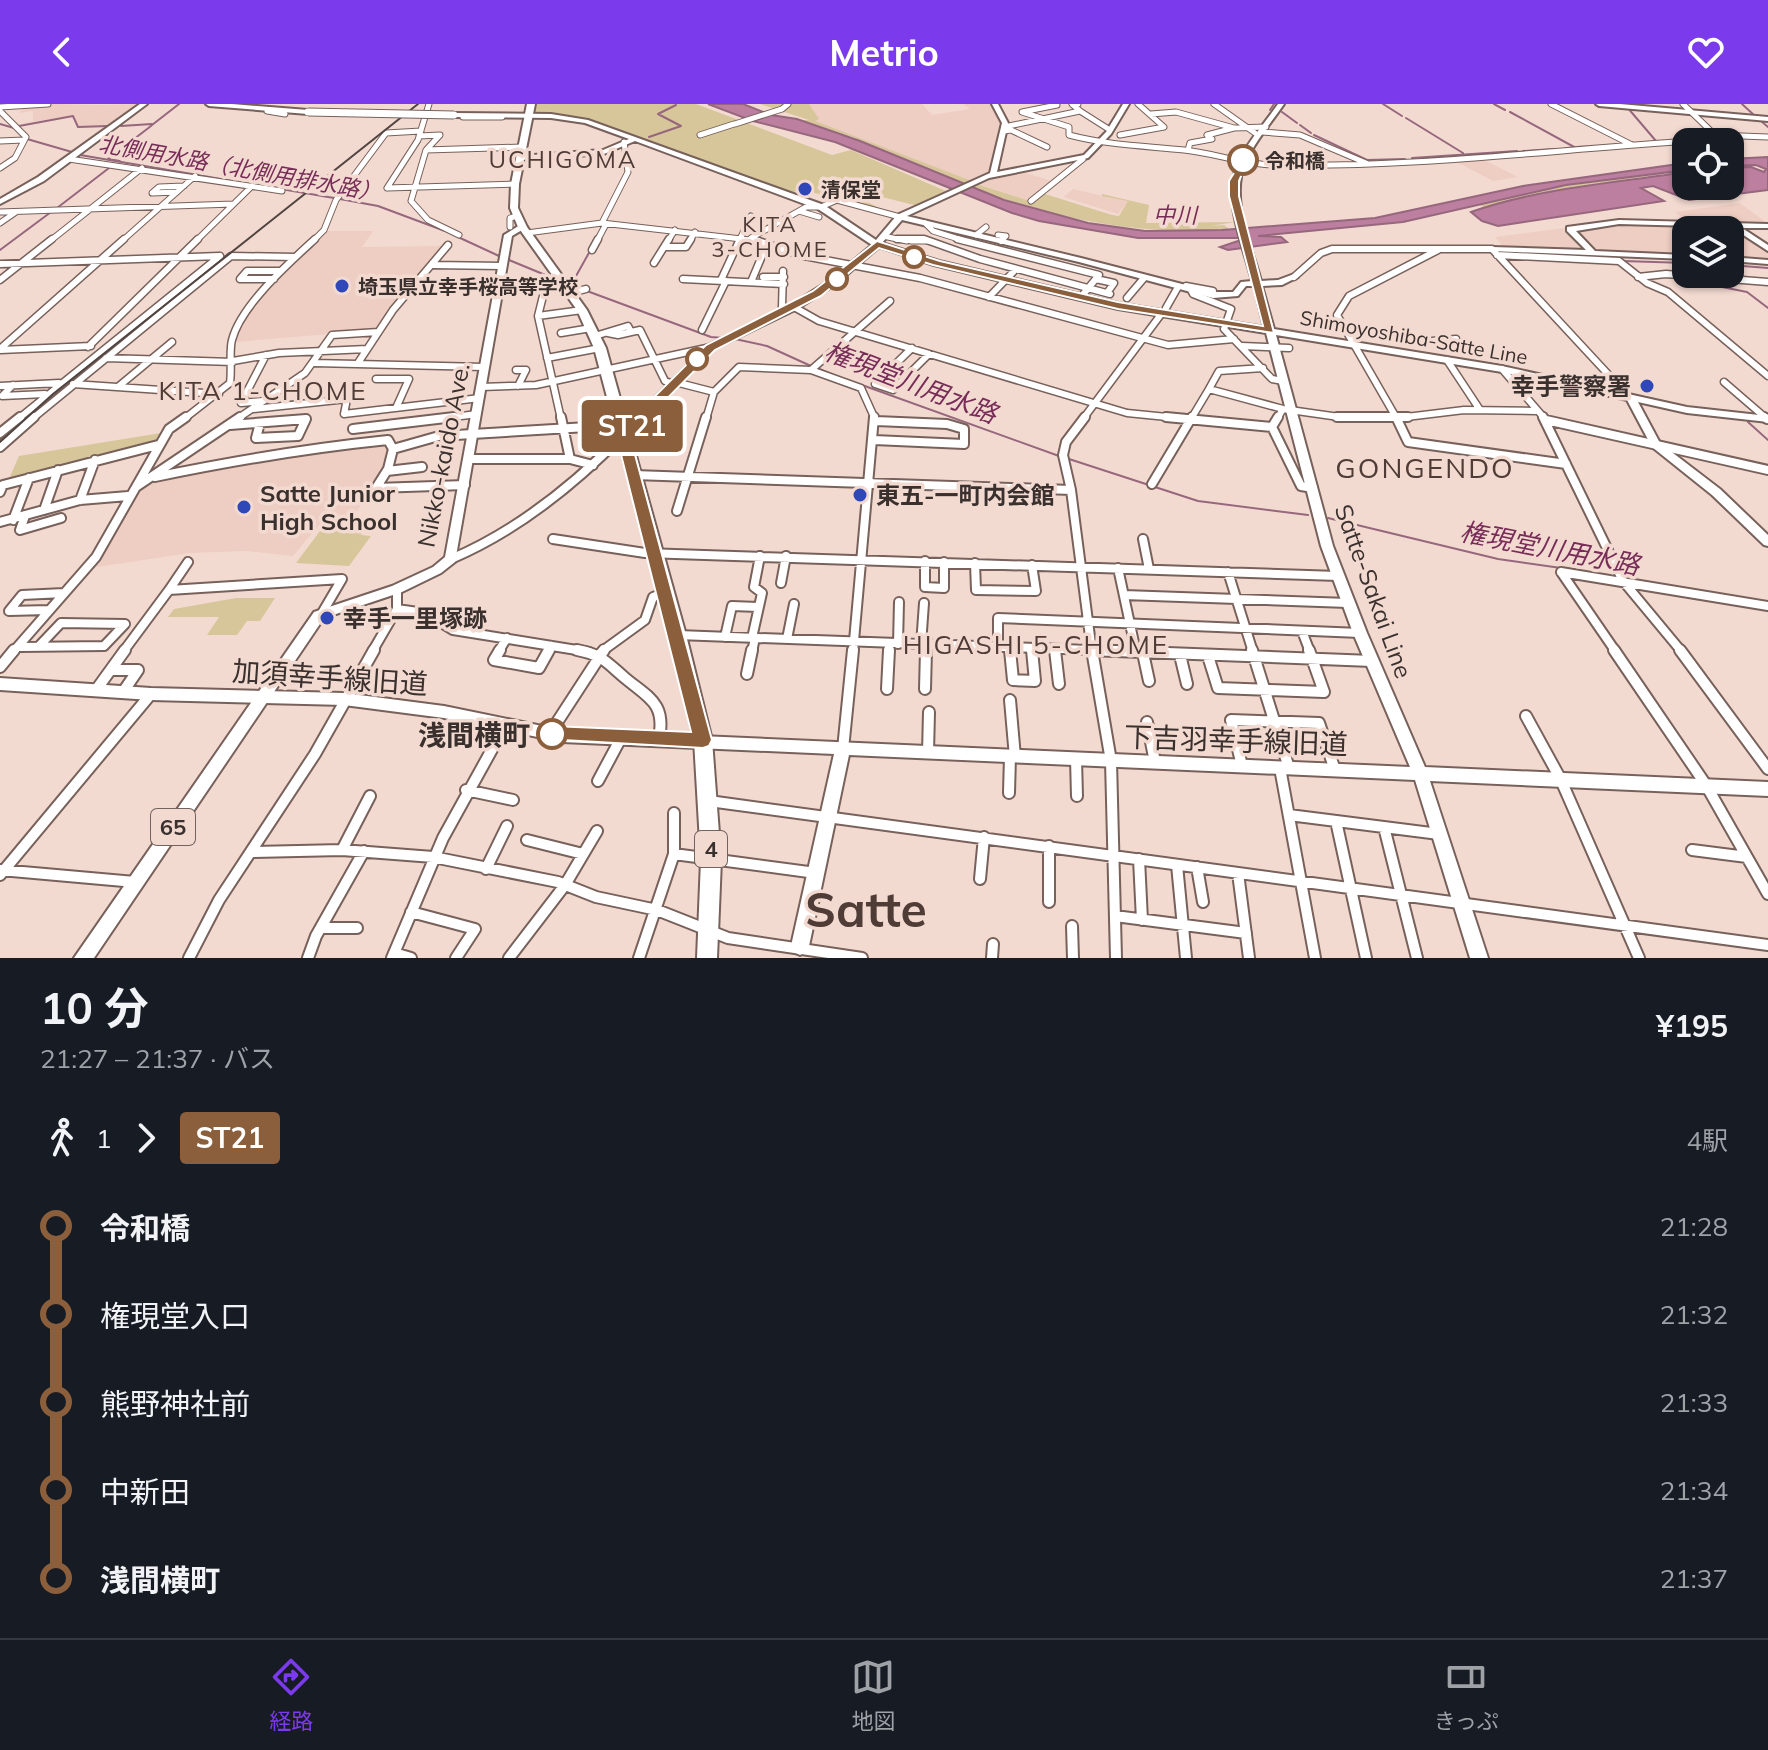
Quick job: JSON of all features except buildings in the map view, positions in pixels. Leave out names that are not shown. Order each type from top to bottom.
[{"type":"highway","name":"4","points":[[531,104],[513,204],[525,230],[582,310],[595,337],[678,635],[703,740],[711,860],[707,958]]},
{"type":"street","points":[[0,109],[48,104]]},
{"type":"street","points":[[3,200],[69,159],[144,104]]},
{"type":"street","points":[[209,104],[285,114]]},
{"type":"street","points":[[220,104],[309,112]]},
{"type":"street","points":[[429,104],[420,133],[387,188],[515,184]]},
{"type":"street","points":[[700,135],[788,104]]},
{"type":"street","points":[[993,175],[1006,130],[1004,117],[995,104]]},
{"type":"street","points":[[1074,104],[1110,132],[1136,139],[1135,144]]},
{"type":"street","points":[[1031,201],[1101,143],[1126,104]]},
{"type":"street","points":[[1120,135],[1164,127],[1138,104]]},
{"type":"street","points":[[1214,104],[1244,127],[1261,131]]},
{"type":"street","name":"Satte-Sakai Line","points":[[1281,104],[1235,175],[1233,191],[1283,381],[1287,410],[1338,576],[1420,773],[1479,958]]},
{"type":"street","points":[[1551,104],[1632,145]]},
{"type":"street","points":[[1599,104],[1768,119]]},
{"type":"street","points":[[1683,104],[1708,128]]},
{"type":"street","points":[[1057,105],[1019,111],[1069,127],[1069,135],[1101,143],[1188,150],[1242,163],[1367,163],[1672,140]]},
{"type":"street","points":[[252,108],[290,109]]},
{"type":"street","points":[[0,109],[23,131],[25,139],[15,158],[0,168]]},
{"type":"street","points":[[1006,130],[1080,111]]},
{"type":"street","points":[[268,112],[496,114]]},
{"type":"street","points":[[1151,114],[1176,112],[1234,128]]},
{"type":"street","points":[[427,114],[529,116]]},
{"type":"street","points":[[427,114],[529,116]]},
{"type":"street","points":[[455,114],[509,116]]},
{"type":"street","name":"Shimoyoshiba-Satte Line","points":[[529,116],[581,120],[821,207],[919,259],[1081,297],[1164,310],[1224,324],[1502,369],[1632,400],[1768,419]]},
{"type":"street","points":[[1045,127],[1055,123]]},
{"type":"street","points":[[1188,150],[1188,143],[1212,139],[1207,135],[1244,127],[1300,135],[1367,163]]},
{"type":"street","points":[[1006,130],[1047,147]]},
{"type":"street","points":[[0,667],[21,647],[48,610],[96,557],[169,429],[230,383],[233,337],[247,310],[281,271],[324,230],[337,199],[386,132],[440,135],[426,150],[411,201],[428,220],[459,235]]},
{"type":"street","points":[[1744,136],[1768,137]]},
{"type":"street","points":[[0,141],[25,139]]},
{"type":"street","points":[[519,158],[604,152],[635,139]]},
{"type":"street","points":[[592,250],[628,172],[624,142]]},
{"type":"street","points":[[426,150],[522,147]]},
{"type":"street","points":[[69,159],[282,191]]},
{"type":"street","points":[[345,384],[347,399],[344,414],[413,406],[552,382],[720,341],[790,308],[852,267],[898,217],[993,175],[1083,159]]},
{"type":"street","points":[[0,280],[142,168]]},
{"type":"street","points":[[0,350],[195,176]]},
{"type":"street","points":[[178,192],[152,193],[159,187],[184,186]]},
{"type":"street","points":[[88,347],[252,186]]},
{"type":"street","points":[[751,238],[806,207],[821,207],[837,200],[898,217],[1000,238],[1178,287],[1227,296],[1237,292],[1244,284],[1279,283],[1294,277],[1327,250],[1401,247],[1672,256]]},
{"type":"street","points":[[867,203],[898,217]]},
{"type":"street","points":[[0,212],[233,204]]},
{"type":"street","points":[[0,223],[17,211]]},
{"type":"street","points":[[799,211],[819,217]]},
{"type":"street","points":[[510,227],[510,218],[517,216]]},
{"type":"street","points":[[702,330],[751,216]]},
{"type":"street","points":[[1593,253],[1570,229],[1619,222],[1672,223]]},
{"type":"street","points":[[925,223],[933,231],[954,238],[1099,275],[1081,297]]},
{"type":"street","points":[[525,230],[604,224],[751,238],[799,255],[920,278],[1168,345],[1234,339]]},
{"type":"street","points":[[1744,225],[1768,226]]},
{"type":"street","points":[[976,235],[986,227]]},
{"type":"street","name":"Nikko-kaido Ave.","points":[[322,613],[397,589],[437,570],[451,559],[509,233],[525,230]]},
{"type":"street","points":[[654,263],[675,230]]},
{"type":"street","points":[[665,247],[686,247],[695,232]]},
{"type":"street","points":[[1744,233],[1768,249]]},
{"type":"street","points":[[880,240],[924,239],[1016,269],[1080,282],[1108,293],[1114,283],[1096,279]]},
{"type":"street","points":[[751,282],[767,244]]},
{"type":"street","points":[[358,363],[393,310],[448,245]]},
{"type":"street","points":[[1438,250],[1349,296],[1337,315],[1398,418],[1408,442],[1566,464]]},
{"type":"street","points":[[1494,252],[1614,260],[1668,292],[1768,376]]},
{"type":"street","points":[[1494,252],[1575,335],[1632,400],[1656,445],[1703,481],[1768,542]]},
{"type":"street","points":[[0,264],[220,256],[58,383],[0,433]]},
{"type":"street","points":[[0,447],[72,383],[231,256],[295,257]]},
{"type":"street","points":[[1744,260],[1768,262]]},
{"type":"street","points":[[433,265],[503,261]]},
{"type":"street","points":[[989,297],[1016,269]]},
{"type":"street","points":[[274,279],[240,279],[247,271],[281,271]]},
{"type":"street","points":[[1054,279],[1062,271]]},
{"type":"street","points":[[1638,277],[1666,274],[1768,282]]},
{"type":"street","points":[[763,277],[784,277]]},
{"type":"street","points":[[683,279],[751,282],[784,277]]},
{"type":"street","points":[[784,277],[782,307],[819,321],[1127,413],[1272,427]]},
{"type":"street","points":[[1127,298],[1144,278]]},
{"type":"street","points":[[1168,282],[1213,291]]},
{"type":"street","points":[[499,283],[534,283]]},
{"type":"street","points":[[565,286],[586,289]]},
{"type":"street","points":[[1116,958],[1111,761],[1092,651],[1071,490],[1063,455],[1066,442],[1178,287]]},
{"type":"street","points":[[1191,290],[1193,294],[1231,309],[1224,329],[1272,379],[1283,381]]},
{"type":"street","points":[[543,296],[538,316],[570,459]]},
{"type":"street","points":[[811,370],[890,301]]},
{"type":"street","points":[[125,311],[152,309]]},
{"type":"street","points":[[538,316],[582,310]]},
{"type":"street","points":[[547,358],[608,333],[640,330],[665,381],[714,392]]},
{"type":"street","points":[[0,522],[80,500],[130,493],[314,363],[332,335],[378,332]]},
{"type":"street","points":[[561,333],[595,337]]},
{"type":"street","points":[[1432,341],[1456,339]]},
{"type":"street","points":[[451,559],[504,532],[593,465],[622,430],[720,341]]},
{"type":"street","points":[[119,386],[172,342]]},
{"type":"street","points":[[0,350],[106,346]]},
{"type":"street","points":[[1242,346],[1289,348]]},
{"type":"street","points":[[912,348],[875,384],[893,390],[929,354]]},
{"type":"street","points":[[105,358],[233,361],[266,355],[367,349]]},
{"type":"street","points":[[264,401],[241,403],[266,355]]},
{"type":"street","points":[[1447,360],[1480,410]]},
{"type":"street","points":[[314,363],[484,367]]},
{"type":"street","points":[[396,408],[409,379],[421,365]]},
{"type":"street","points":[[677,511],[714,392],[739,367],[811,370],[861,388],[876,421],[843,749],[798,952]]},
{"type":"street","points":[[1152,484],[1219,371],[1263,368]]},
{"type":"street","points":[[1502,369],[1546,420],[1623,581],[1666,631],[1768,769]]},
{"type":"street","points":[[516,370],[526,370],[518,386]]},
{"type":"street","points":[[376,379],[409,379]]},
{"type":"street","points":[[1724,382],[1768,419]]},
{"type":"street","points":[[0,386],[72,383],[219,394]]},
{"type":"street","points":[[14,385],[2,396],[45,394]]},
{"type":"street","points":[[1209,389],[1287,410],[1346,418],[1398,418],[1480,410],[1536,411]]},
{"type":"street","points":[[252,409],[347,399]]},
{"type":"street","points":[[407,424],[413,406]]},
{"type":"street","points":[[1272,427],[1287,410]]},
{"type":"street","points":[[348,444],[360,412]]},
{"type":"street","points":[[353,429],[477,414]]},
{"type":"street","points":[[0,420],[15,419]]},
{"type":"street","points":[[229,425],[306,419],[298,436],[256,438],[260,423]]},
{"type":"street","points":[[1546,420],[1768,470]]},
{"type":"street","points":[[874,440],[964,444],[964,429],[947,424],[876,421]]},
{"type":"street","points":[[922,423],[922,442]]},
{"type":"street","points":[[1272,427],[1301,486],[1313,488]]},
{"type":"street","points":[[393,449],[439,436],[564,428],[622,430]]},
{"type":"street","points":[[270,454],[278,437]]},
{"type":"street","points":[[150,478],[270,454],[388,440],[393,449],[387,471],[376,488],[465,485]]},
{"type":"street","points":[[0,492],[3,485],[158,445]]},
{"type":"street","points":[[470,459],[570,459],[593,465]]},
{"type":"street","points":[[80,500],[95,460]]},
{"type":"street","points":[[387,471],[422,467]]},
{"type":"street","points":[[44,510],[58,470]]},
{"type":"street","points":[[634,475],[1071,490]]},
{"type":"street","points":[[13,520],[29,478]]},
{"type":"street","points":[[25,516],[20,530],[61,521],[64,505]]},
{"type":"street","points":[[553,539],[655,553],[1338,576]]},
{"type":"street","points":[[1143,539],[1149,569]]},
{"type":"street","points":[[747,674],[762,593],[754,587],[760,556]]},
{"type":"street","points":[[781,583],[786,556]]},
{"type":"street","points":[[925,561],[925,587],[944,588],[944,562]]},
{"type":"street","points":[[96,690],[188,562]]},
{"type":"street","points":[[975,563],[976,590],[1036,591],[1032,565]]},
{"type":"street","points":[[1118,568],[1130,624],[1149,681]]},
{"type":"street","points":[[1228,572],[1275,722],[1315,958]]},
{"type":"street","points":[[1768,606],[1561,572],[1706,785],[1768,894]]},
{"type":"street","points":[[169,590],[342,579],[322,613]]},
{"type":"street","points":[[189,958],[219,900],[254,852],[315,754],[397,609],[397,589]]},
{"type":"street","points":[[550,733],[599,654],[645,620],[653,597],[666,592]]},
{"type":"street","points":[[48,610],[9,611],[22,595],[64,593]]},
{"type":"street","points":[[1124,595],[1348,603]]},
{"type":"street","points":[[887,689],[899,602]]},
{"type":"street","points":[[924,603],[925,689]]},
{"type":"street","points":[[787,639],[794,604]]},
{"type":"street","points":[[725,637],[732,606],[758,607]]},
{"type":"street","points":[[397,609],[425,613],[453,630],[599,654],[627,680],[648,694],[657,706],[662,724],[659,739]]},
{"type":"street","name":"65","points":[[83,958],[322,613]]},
{"type":"street","points":[[998,648],[998,618],[1360,633]]},
{"type":"street","points":[[21,647],[104,646],[125,624],[61,623],[40,645]]},
{"type":"street","points":[[1208,656],[1218,688],[1324,692],[1302,631]]},
{"type":"street","points":[[678,635],[1372,661]]},
{"type":"street","points":[[112,637],[132,640]]},
{"type":"street","points":[[507,638],[494,660],[539,668],[552,646]]},
{"type":"street","points":[[1010,648],[1013,680],[1035,681],[1032,649]]},
{"type":"street","points":[[1055,650],[1059,684]]},
{"type":"street","points":[[1180,655],[1187,684]]},
{"type":"street","points":[[111,670],[138,670],[123,692]]},
{"type":"street","name":"加須幸手線旧道","points":[[0,684],[151,694],[344,699],[550,733],[703,740]]},
{"type":"street","points":[[1,872],[151,694]]},
{"type":"street","points":[[1009,793],[1013,756],[1010,700]]},
{"type":"street","points":[[928,753],[929,712]]},
{"type":"street","points":[[1526,716],[1560,778],[1639,958]]},
{"type":"street","points":[[1242,766],[1231,720],[1319,723],[1335,770]]},
{"type":"street","points":[[1147,722],[1155,762]]},
{"type":"street","points":[[411,958],[393,956],[433,857],[466,790],[506,724]]},
{"type":"street","points":[[598,781],[621,738]]},
{"type":"street","name":"下吉羽幸手線旧道","points":[[703,740],[928,753],[1768,789]]},
{"type":"street","points":[[1076,759],[1077,796]]},
{"type":"street","points":[[466,790],[513,800]]},
{"type":"street","points":[[342,850],[370,796]]},
{"type":"street","points":[[709,801],[1768,945]]},
{"type":"street","points":[[639,958],[674,854],[674,813]]},
{"type":"street","points":[[1289,815],[1440,834]]},
{"type":"street","points":[[1336,821],[1366,958]]},
{"type":"street","points":[[486,869],[507,826]]},
{"type":"street","points":[[1384,827],[1417,958]]},
{"type":"street","points":[[509,958],[565,885],[597,831]]},
{"type":"street","points":[[980,879],[984,837]]},
{"type":"street","points":[[527,840],[583,854]]},
{"type":"street","points":[[1049,846],[1049,902]]},
{"type":"street","points":[[254,852],[342,850],[433,857],[565,885],[596,897],[657,910],[710,933],[798,952],[862,958]]},
{"type":"street","points":[[1692,850],[1747,857]]},
{"type":"street","points":[[308,958],[364,851]]},
{"type":"street","points":[[674,854],[816,873]]},
{"type":"street","points":[[1139,859],[1142,920]]},
{"type":"street","points":[[1177,865],[1186,958]]},
{"type":"street","points":[[1197,867],[1203,902]]},
{"type":"street","points":[[1,872],[135,882]]},
{"type":"street","points":[[1238,873],[1249,958]]},
{"type":"street","points":[[411,912],[475,929],[456,958]]},
{"type":"street","points":[[1115,916],[1246,933]]},
{"type":"street","points":[[1072,926],[1073,958]]},
{"type":"street","points":[[321,928],[357,928]]},
{"type":"street","points":[[992,958],[993,944]]},
{"type":"shaded area","points":[[138,104],[109,126],[79,127],[74,116],[16,124],[33,121],[33,111],[19,113],[25,106]]},
{"type":"shaded area","points":[[537,104],[696,104],[832,155],[851,150],[948,192],[918,206],[862,192],[857,197],[892,214],[800,189],[792,193],[589,120],[535,112]]},
{"type":"shaded area","points":[[708,104],[743,104],[771,115],[797,119],[860,141],[1004,200],[1088,223],[1145,231],[1222,230],[1375,218],[1523,186],[1672,165],[1672,172],[1566,185],[1403,222],[1258,236],[1281,237],[1287,242],[1228,250],[1220,247],[1247,238],[1138,238],[1039,221],[835,142],[753,121]]},
{"type":"shaded area","points":[[760,104],[809,104],[819,119],[815,121],[972,181],[965,185],[866,145],[861,140],[860,143],[850,139],[856,138],[794,120],[809,120]]},
{"type":"shaded area","points":[[809,104],[922,104],[932,115],[970,109],[963,104],[993,104],[1003,124],[988,173],[972,181],[813,121]]},
{"type":"shaded area","points":[[1476,156],[1518,177],[1493,181],[1449,158]]},
{"type":"shaded area","points":[[1768,157],[1768,190],[1744,193],[1744,167],[1764,172],[1766,169],[1744,165],[1744,158]]},
{"type":"shaded area","points":[[1035,169],[1026,173],[1055,182],[1030,201],[976,183],[996,176]]},
{"type":"shaded area","points":[[1672,172],[1554,191],[1484,207],[1477,204],[1566,185]]},
{"type":"shaded area","points":[[1672,174],[1672,193],[1653,186],[1641,188],[1664,201],[1498,226],[1482,221],[1471,212],[1524,197]]},
{"type":"shaded area","points":[[974,183],[1033,202],[1045,194],[1119,216],[1128,201],[1102,194],[1149,205],[1146,223],[1236,222],[1210,226],[1224,225],[1230,230],[1124,227],[1030,207],[968,186]]},
{"type":"shaded area","points":[[1073,189],[1129,201],[1118,214],[1064,197]]},
{"type":"shaded area","points":[[1740,203],[1768,224],[1744,223],[1744,216],[1681,216],[1675,212]]},
{"type":"shaded area","points":[[1623,223],[1672,224],[1672,255],[1598,252],[1574,231]]},
{"type":"shaded area","points":[[1565,228],[1587,250],[1504,248],[1495,237]]},
{"type":"shaded area","name":"埼玉県立幸手桜高等学校","points":[[326,231],[373,231],[362,247],[445,246],[377,330],[234,342],[255,304]]},
{"type":"shaded area","points":[[1744,237],[1768,253],[1768,261],[1744,259]]},
{"type":"shaded area","points":[[161,433],[155,444],[8,481],[19,456]]},
{"type":"shaded area","name":"Satte Junior High School","points":[[385,442],[389,449],[381,477],[347,525],[320,524],[293,556],[246,551],[189,553],[91,568],[135,491],[150,480],[245,460]]},
{"type":"shaded area","points":[[323,527],[364,530],[361,535],[371,536],[349,566],[296,563]]},
{"type":"shaded area","points":[[236,598],[275,598],[260,621],[247,621],[237,635],[207,635],[219,617],[168,617],[174,609]]},
{"type":"waterway","points":[[152,125],[179,104]]},
{"type":"waterway","points":[[1270,110],[1274,104]]},
{"type":"waterway","points":[[1383,104],[1402,116]]},
{"type":"waterway","points":[[1494,104],[1505,110]]},
{"type":"waterway","points":[[1742,104],[1755,116]]},
{"type":"waterway","name":"権現堂川用水路","points":[[649,137],[681,126],[658,114],[676,105]]},
{"type":"waterway","points":[[1627,107],[1656,141]]},
{"type":"waterway","points":[[1282,112],[1297,123]]},
{"type":"waterway","points":[[1510,112],[1576,148]]},
{"type":"waterway","points":[[19,126],[73,116],[78,127],[108,126]]},
{"type":"waterway","points":[[1406,118],[1463,153]]},
{"type":"waterway","points":[[1760,120],[1768,127]]},
{"type":"waterway","name":"北側用水路（北側用排水路）","points":[[0,124],[14,128]]},
{"type":"waterway","points":[[121,126],[152,124]]},
{"type":"waterway","points":[[1300,125],[1311,133]]},
{"type":"waterway","points":[[120,161],[108,159],[151,126]]},
{"type":"waterway","points":[[1314,135],[1367,160],[1405,159]]},
{"type":"waterway","name":"北側用水路（北側用排水路）","points":[[27,139],[72,152]]},
{"type":"waterway","points":[[1523,151],[1554,149]]},
{"type":"waterway","points":[[1412,158],[1517,151]]},
{"type":"waterway","name":"北側用水路（北側用排水路）","points":[[80,155],[192,174]]},
{"type":"waterway","points":[[57,208],[109,168]]},
{"type":"waterway","name":"北側用水路（北側用排水路）","points":[[198,175],[243,183]]},
{"type":"waterway","name":"北側用水路（北側用排水路）","points":[[281,189],[334,198]]},
{"type":"waterway","name":"北側用水路（北側用排水路）","points":[[340,199],[378,206],[445,231]]},
{"type":"waterway","points":[[0,250],[51,212]]},
{"type":"waterway","name":"北側用水路（北側用排水路）","points":[[458,237],[499,256]]},
{"type":"waterway","name":"権現堂川用水路","points":[[571,285],[590,251]]},
{"type":"waterway","name":"北側用水路（北側用排水路）","points":[[509,260],[555,279]]},
{"type":"waterway","points":[[1623,261],[1672,263]]},
{"type":"waterway","points":[[1744,266],[1768,268]]},
{"type":"waterway","points":[[1727,288],[1747,292],[1768,308]]},
{"type":"waterway","name":"権現堂川用水路","points":[[587,291],[711,337],[724,338]]},
{"type":"waterway","name":"権現堂川用水路","points":[[735,339],[767,346],[811,366]]},
{"type":"waterway","name":"権現堂川用水路","points":[[817,368],[841,378]]},
{"type":"waterway","name":"権現堂川用水路","points":[[862,385],[1059,456]]},
{"type":"waterway","points":[[1748,422],[1768,440]]},
{"type":"waterway","name":"権現堂川用水路","points":[[1069,459],[1198,501],[1308,515]]},
{"type":"waterway","name":"権現堂川用水路","points":[[1328,518],[1498,559],[1561,568]]},
{"type":"waterway","name":"権現堂川用水路","points":[[1642,581],[1699,591]]},
{"type":"railway","points":[[0,442],[53,394],[418,104]]},
{"type":"bus line","name":"ST21","points":[[552,734],[703,740],[678,635],[623,435],[711,347],[817,293],[877,244],[937,263],[1118,306],[1270,331],[1234,196],[1234,181],[1243,160]]},
{"type":"place","name":"令和橋","points":[[1243,160]]},
{"type":"place","name":"清保堂","points":[[805,189]]},
{"type":"place","name":"埼玉県立幸手桜高等学校","points":[[342,286]]},
{"type":"place","name":"幸手警察署","points":[[1647,386]]},
{"type":"place","name":"東五-一町内会館","points":[[860,495]]},
{"type":"place","name":"Satte Junior High School","points":[[244,507]]},
{"type":"place","name":"幸手一里塚跡","points":[[327,618]]},
{"type":"place","name":"浅間横町","points":[[552,734]]},
{"type":"district","name":"UCHIGOMA","points":[[563,159]]},
{"type":"district","name":"KITA 3-CHOME","points":[[770,236]]},
{"type":"district","name":"KITA 1-CHOME","points":[[263,390]]},
{"type":"district","name":"GONGENDO","points":[[1425,467]]},
{"type":"district","name":"HIGASHI 5-CHOME","points":[[1036,644]]},
{"type":"district","name":"Satte","points":[[866,909]]},
{"type":"water label","name":"中川","points":[[1175,215]]}]
